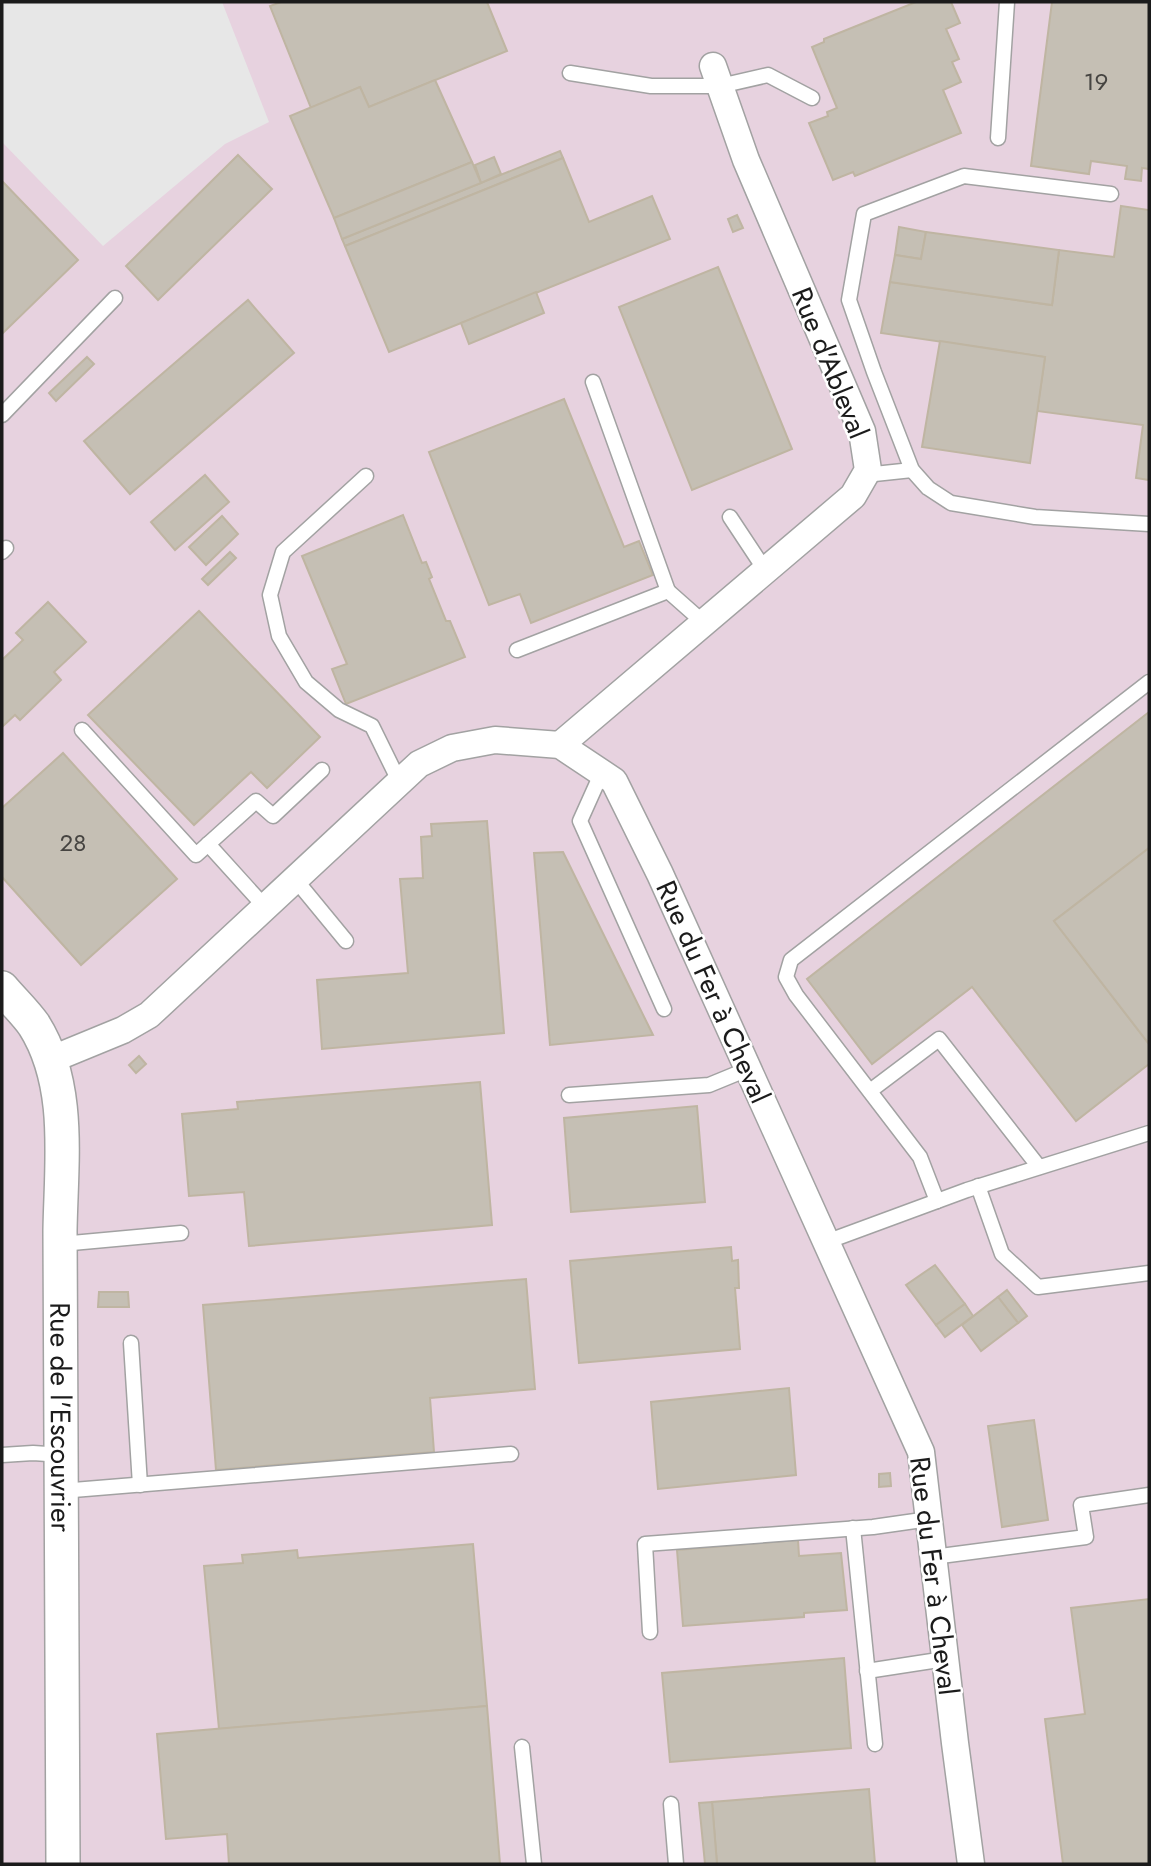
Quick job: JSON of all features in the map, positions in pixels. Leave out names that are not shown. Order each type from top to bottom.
[{"type":"street","name":"Rue d'Ableval","points":[[560,745],[853,496],[868,470],[862,431],[746,160],[717,76]]},
{"type":"street","name":"Rue du Fer à Cheval","points":[[50,1060],[123,1030],[149,1015],[419,764],[452,748],[495,740],[560,745],[614,781],[660,874],[921,1452],[970,1864]]},
{"type":"street","name":"Rue de l'Escouvrier","points":[[2,988],[33,1023],[50,1060],[60,1101],[63,1864]]},
{"type":"lane","points":[[998,138],[1007,2]]},
{"type":"lane","points":[[570,73],[651,86],[717,76],[768,75],[812,98]]},
{"type":"lane","points":[[1111,194],[964,176],[864,214],[849,300],[912,470],[928,488],[951,503],[1035,517],[1149,524]]},
{"type":"lane","points":[[2,415],[116,298]]},
{"type":"lane","points":[[593,382],[668,591],[703,622]]},
{"type":"lane","points":[[865,475],[912,470]]},
{"type":"lane","points":[[366,476],[283,552],[270,595],[279,636],[306,682],[339,710],[372,726],[399,781]]},
{"type":"lane","points":[[730,517],[765,570]]},
{"type":"lane","points":[[517,650],[668,591]]},
{"type":"lane","points":[[937,1201],[920,1157],[796,996],[786,977],[791,960],[1149,682]]},
{"type":"lane","points":[[82,730],[196,855],[256,801],[273,816],[322,770]]},
{"type":"lane","points":[[602,772],[580,821],[664,1009]]},
{"type":"lane","points":[[208,845],[265,907]]},
{"type":"lane","points":[[295,879],[346,941]]},
{"type":"lane","points":[[870,1091],[939,1039],[1039,1167]]},
{"type":"lane","points":[[569,1095],[709,1084],[748,1069]]},
{"type":"lane","points":[[826,1242],[978,1186],[1149,1133]]},
{"type":"lane","points":[[978,1186],[1002,1254],[1038,1287],[1149,1273]]},
{"type":"lane","points":[[61,1244],[181,1233]]},
{"type":"lane","points":[[131,1343],[140,1485]]},
{"type":"lane","points":[[61,1491],[510,1454]]},
{"type":"lane","points":[[2,1455],[62,1455]]},
{"type":"lane","points":[[933,1557],[1086,1537],[1081,1506],[1149,1495]]},
{"type":"lane","points":[[650,1632],[645,1544],[853,1528],[929,1519]]},
{"type":"lane","points":[[853,1528],[875,1744]]},
{"type":"lane","points":[[867,1671],[945,1660]]},
{"type":"lane","points":[[522,1747],[534,1864]]},
{"type":"lane","points":[[670,1804],[676,1864]]},
{"type":"shaded area","points":[[2,2],[1149,2],[1149,1864],[2,1864]]},
{"type":"shaded area","points":[[2,2],[222,2],[269,122],[225,144],[103,246],[2,142]]},
{"type":"building","points":[[281,2],[487,2],[507,51],[369,107],[360,87],[311,108],[270,6]]},
{"type":"building","points":[[916,2],[951,2],[960,23],[946,29],[959,59],[952,62],[961,82],[943,90],[961,133],[855,176],[853,172],[833,180],[809,123],[828,116],[827,112],[837,108],[812,47],[824,42],[824,39]]},
{"type":"building","points":[[1052,2],[1149,2],[1149,169],[1142,168],[1141,181],[1125,179],[1127,166],[1091,161],[1089,174],[1031,166]]},
{"type":"building","points":[[435,80],[472,162],[334,218],[290,116],[360,87],[369,107]]},
{"type":"building","points":[[560,151],[563,158],[345,246],[342,239]]},
{"type":"building","points":[[238,155],[272,189],[158,300],[126,266]]},
{"type":"building","points":[[494,157],[501,174],[481,183],[475,165]]},
{"type":"building","points":[[563,158],[589,222],[652,196],[670,239],[389,352],[345,246]]},
{"type":"building","points":[[472,162],[481,183],[342,239],[334,218]]},
{"type":"building","points":[[2,181],[78,260],[2,334]]},
{"type":"building","points":[[1121,206],[1149,210],[1149,480],[1136,478],[1143,425],[1037,411],[1045,357],[881,333],[890,282],[1052,305],[1059,250],[1114,257]]},
{"type":"building","points":[[737,215],[743,228],[733,232],[728,219]]},
{"type":"building","points":[[899,227],[926,232],[921,259],[895,255]]},
{"type":"building","points":[[926,232],[1059,250],[1052,305],[890,282],[895,255],[921,259]]},
{"type":"building","points":[[718,267],[792,449],[692,490],[619,307]]},
{"type":"building","points":[[536,292],[544,313],[469,344],[461,323]]},
{"type":"building","points":[[248,300],[294,353],[130,494],[84,441]]},
{"type":"building","points":[[940,341],[1045,357],[1030,463],[922,447]]},
{"type":"building","points":[[87,357],[94,364],[56,401],[49,393]]},
{"type":"building","points":[[564,399],[624,547],[639,541],[653,575],[531,623],[520,594],[489,605],[429,452]]},
{"type":"building","points":[[205,475],[229,502],[175,550],[151,522]]},
{"type":"building","points":[[403,515],[422,563],[426,562],[432,577],[429,579],[446,621],[450,621],[465,657],[346,704],[332,669],[347,664],[302,556]]},
{"type":"building","points":[[222,516],[238,534],[206,565],[189,547]]},
{"type":"building","points":[[230,552],[236,558],[208,585],[202,579]]},
{"type":"building","points":[[48,602],[86,642],[54,672],[61,680],[20,720],[15,715],[2,727],[2,660],[23,640],[16,633]]},
{"type":"building","points":[[199,611],[320,737],[267,788],[251,772],[194,825],[88,715]]},
{"type":"building","points":[[1149,712],[1149,848],[1054,921],[1149,1044],[1149,1064],[1076,1121],[972,987],[872,1064],[807,979]]},
{"type":"building","points":[[63,753],[177,879],[81,965],[2,877],[2,808]]},
{"type":"building","points":[[487,821],[504,1033],[322,1049],[317,980],[408,973],[400,879],[423,878],[421,837],[432,836],[431,824]]},
{"type":"building","points":[[1149,848],[1149,1044],[1054,921]]},
{"type":"building","points":[[563,852],[653,1035],[550,1045],[534,853]]},
{"type":"building","points":[[139,1056],[146,1064],[136,1073],[129,1065]]},
{"type":"building","points":[[480,1082],[492,1225],[249,1246],[244,1192],[189,1196],[182,1114],[238,1109],[237,1102]]},
{"type":"building","points":[[697,1106],[705,1202],[571,1212],[564,1118]]},
{"type":"building","points":[[731,1247],[732,1261],[738,1260],[739,1288],[735,1288],[740,1349],[579,1363],[570,1261]]},
{"type":"building","points":[[935,1265],[965,1304],[936,1325],[906,1285]]},
{"type":"building","points":[[526,1279],[535,1389],[430,1398],[434,1452],[216,1470],[203,1305]]},
{"type":"building","points":[[1007,1290],[1027,1316],[1018,1323],[998,1297]]},
{"type":"building","points":[[99,1292],[128,1292],[129,1307],[98,1307]]},
{"type":"building","points":[[998,1297],[1018,1323],[981,1351],[962,1325]]},
{"type":"building","points":[[965,1304],[973,1316],[945,1337],[936,1325]]},
{"type":"building","points":[[789,1388],[796,1475],[658,1489],[651,1402]]},
{"type":"building","points":[[1034,1420],[1048,1520],[1002,1527],[988,1426]]},
{"type":"building","points":[[890,1473],[891,1486],[879,1487],[879,1474]]},
{"type":"building","points":[[798,1540],[799,1556],[841,1553],[847,1610],[804,1613],[804,1617],[683,1626],[677,1550]]},
{"type":"building","points":[[473,1544],[487,1706],[219,1729],[204,1566],[243,1563],[242,1555],[297,1550],[298,1558]]},
{"type":"building","points":[[1149,1599],[1149,1864],[1063,1864],[1045,1719],[1085,1714],[1071,1608]]},
{"type":"building","points":[[844,1658],[851,1748],[670,1762],[662,1673]]},
{"type":"building","points":[[487,1706],[500,1864],[229,1864],[227,1834],[166,1839],[157,1734]]},
{"type":"building","points":[[869,1789],[875,1864],[717,1864],[712,1802]]},
{"type":"building","points":[[712,1802],[717,1864],[705,1864],[699,1803]]}]
